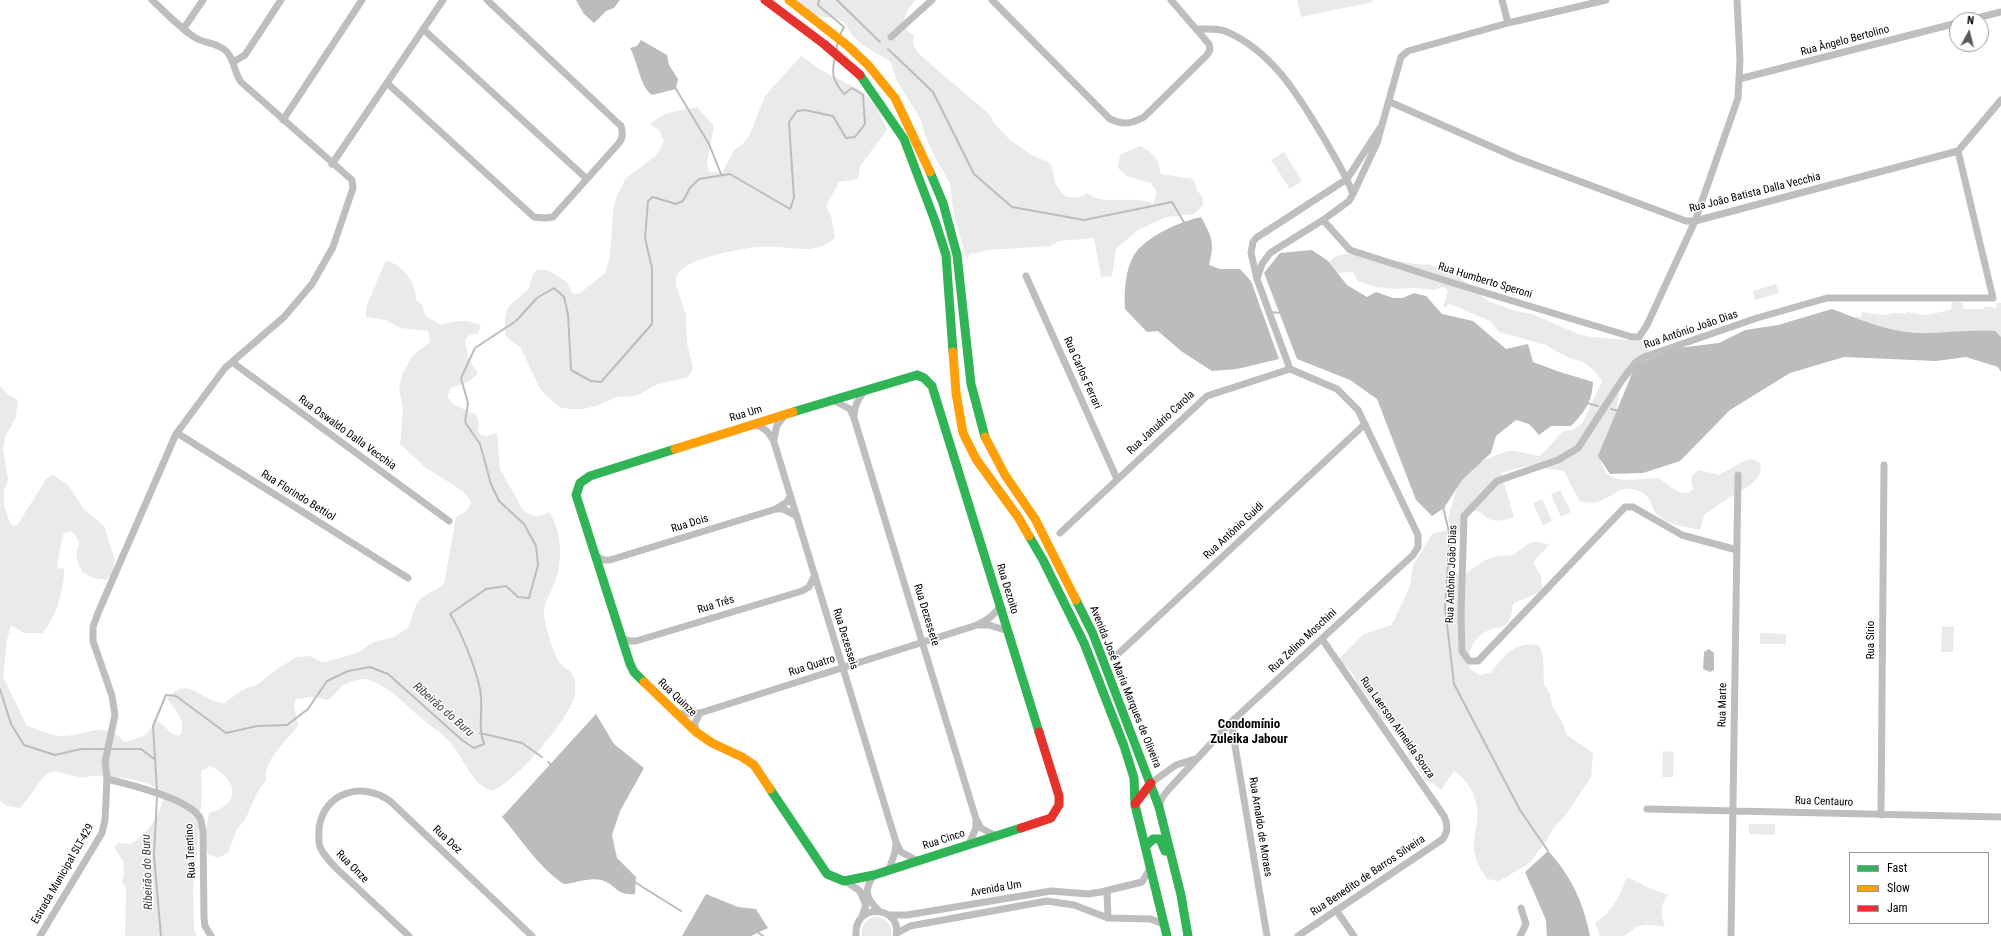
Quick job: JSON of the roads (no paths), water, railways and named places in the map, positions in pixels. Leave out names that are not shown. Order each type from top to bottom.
[{"type":"main road","name":"Avenida José Maria Marques de Oliveira","points":[[765,0],[858,73],[904,139],[935,221],[946,255],[956,393],[963,433],[976,459],[1018,517],[1043,560],[1084,643],[1124,746],[1134,778],[1135,806],[1167,936]]},
{"type":"main road","name":"Avenida José Maria Marques de Oliveira","points":[[789,0],[843,42],[868,65],[895,98],[937,189],[945,209],[957,255],[971,384],[984,435],[1004,475],[1035,519],[1086,620],[1151,783],[1159,807],[1174,872],[1181,894],[1188,936]]},
{"type":"main road","name":"Rua Um","points":[[579,484],[581,480],[590,476],[906,377],[917,375],[924,378]]},
{"type":"main road","name":"Rua Dezoito","points":[[924,378],[932,386],[1059,796],[1057,811]]},
{"type":"main road","name":"Rua Quinze","points":[[579,484],[576,495],[621,638],[634,672],[696,732],[707,740],[743,756],[754,765],[827,874],[836,881]]},
{"type":"main road","points":[[1135,806],[1151,783]]},
{"type":"main road","name":"Rua Cinco","points":[[836,881],[847,882],[874,875],[1051,818],[1057,811]]},
{"type":"main road","points":[[1146,846],[1152,839],[1160,839],[1167,861],[1174,872]]},
{"type":"main road","points":[[1154,879],[1160,886],[1173,936]]},
{"type":"street","name":"Estrada Municipal SLT-429","points":[[40,936],[102,833],[105,820],[107,779],[105,762],[115,715],[112,696],[93,641],[93,627],[104,598],[177,433],[222,373],[232,362],[284,317],[312,284],[334,247],[353,188],[352,180],[332,164],[242,82],[238,77],[228,53],[220,46],[197,39],[152,0]]},
{"type":"street","points":[[184,28],[202,0]]},
{"type":"street","points":[[233,62],[245,55],[281,0]]},
{"type":"street","points":[[283,120],[362,0]]},
{"type":"street","points":[[332,164],[443,0]]},
{"type":"street","points":[[387,83],[534,217],[553,217],[622,140],[621,126],[487,0]]},
{"type":"street","points":[[891,37],[932,0]]},
{"type":"street","points":[[992,0],[1110,119],[1122,124],[1134,123],[1144,117],[1206,56],[1210,50],[1209,44],[1198,29],[1170,0]]},
{"type":"street","points":[[1502,0],[1508,23]]},
{"type":"street","points":[[1257,278],[1262,264],[1270,253],[1323,220],[1349,201],[1378,143],[1401,57],[1408,51],[1508,23],[1606,0]]},
{"type":"street","points":[[1695,221],[1738,98],[1737,0]]},
{"type":"street","points":[[1989,15],[2001,12]]},
{"type":"street","name":"Rua Ângelo Bertolino","points":[[1739,79],[1949,25]]},
{"type":"street","points":[[423,29],[588,179]]},
{"type":"street","points":[[1198,29],[1225,31],[1253,47],[1275,66],[1309,112],[1347,179],[1353,194]]},
{"type":"street","points":[[1958,151],[2001,100]]},
{"type":"street","name":"Rua João Batista Dalla Vecchia","points":[[1390,102],[1518,158],[1686,221],[1695,221],[1958,151]]},
{"type":"street","points":[[1365,424],[1358,410],[1337,390],[1290,369],[1257,278],[1251,253],[1253,242],[1256,238],[1347,179],[1382,126]]},
{"type":"street","name":"Rua Antônio João Dias","points":[[1737,550],[1682,535],[1633,507],[1625,507],[1478,661],[1469,661],[1462,651],[1461,614],[1464,516],[1497,481],[1558,460],[1578,448],[1622,380],[1640,360],[1757,318],[1827,298],[1993,298],[1958,151]]},
{"type":"street","name":"Rua Humberto Speroni","points":[[1323,220],[1350,250],[1446,281],[1632,337],[1638,337],[1647,324],[1695,221]]},
{"type":"street","name":"Rua Carlos Ferrari","points":[[1026,276],[1117,479]]},
{"type":"street","name":"Rua Oswaldo Dalla Vecchia","points":[[232,362],[449,521]]},
{"type":"street","name":"Rua Januário Carola","points":[[1060,533],[1207,396],[1290,369]]},
{"type":"street","points":[[854,418],[854,408],[865,390]]},
{"type":"street","name":"Rua Dezessete","points":[[833,400],[850,409],[854,418],[976,819],[981,828],[996,836]]},
{"type":"street","name":"Rua Dezesseis","points":[[774,442],[774,432],[777,425],[786,414]]},
{"type":"street","name":"Rua Dezesseis","points":[[754,424],[763,427],[770,433],[774,442],[896,842],[901,852],[918,861]]},
{"type":"street","name":"Rua Zelino Moschini","points":[[1159,807],[1165,794],[1231,722],[1413,555],[1418,547],[1419,540],[1365,424]]},
{"type":"street","name":"Rua Antônio Guidi","points":[[1118,654],[1365,424]]},
{"type":"street","name":"Rua Florindo Bettiol","points":[[177,433],[408,578]]},
{"type":"street","name":"Rua Sírio","points":[[1881,815],[1884,465]]},
{"type":"street","name":"Rua Marte","points":[[1731,936],[1738,474]]},
{"type":"street","name":"Rua Dois","points":[[610,560],[776,509],[787,502],[790,496]]},
{"type":"street","points":[[776,509],[783,509],[797,516]]},
{"type":"street","points":[[595,556],[604,560],[610,560]]},
{"type":"street","points":[[601,574],[606,563],[610,560]]},
{"type":"street","points":[[802,591],[809,587],[815,575]]},
{"type":"street","points":[[802,591],[810,591],[821,596]]},
{"type":"street","name":"Rua Três","points":[[621,638],[636,641],[802,591]]},
{"type":"street","name":"Rua Quatro","points":[[676,714],[700,713],[977,625],[988,620],[996,613],[1000,606]]},
{"type":"street","name":"Rua Quatro","points":[[977,625],[989,625],[1008,631]]},
{"type":"street","name":"Rua Laerson Almeida Souza","points":[[1322,638],[1444,816],[1447,824],[1447,832]]},
{"type":"street","points":[[627,655],[636,641]]},
{"type":"street","points":[[696,732],[695,723],[700,713]]},
{"type":"street","name":"Rua Arnaldo de Moraes","points":[[1231,722],[1267,936]]},
{"type":"street","points":[[1151,783],[1176,765],[1200,757]]},
{"type":"street","name":"Rua Trentino","points":[[107,779],[154,791],[192,810],[200,819],[203,831],[204,918],[205,926],[210,936]]},
{"type":"street","name":"Rua Dez","points":[[334,800],[350,792],[363,790],[374,792],[384,798],[532,936]]},
{"type":"street","name":"Rua Onze","points":[[334,800],[325,812],[320,824],[319,840],[323,852],[337,869],[409,936]]},
{"type":"street","name":"Rua Centauro","points":[[1647,809],[2001,817]]},
{"type":"street","name":"Rua Dezessete","points":[[969,844],[976,828],[976,819]]},
{"type":"street","name":"Rua Benedito de Barros Silveira","points":[[1298,936],[1443,839],[1447,832]]},
{"type":"street","points":[[888,870],[895,852],[896,842]]},
{"type":"street","name":"Avenida Um","points":[[888,915],[907,915],[1051,891],[1088,894],[1107,892],[1142,882],[1151,867]]},
{"type":"street","points":[[874,875],[866,890],[871,903],[878,911],[888,915],[893,920],[896,934]]},
{"type":"street","points":[[847,882],[860,891],[866,905],[856,928],[856,936]]},
{"type":"street","points":[[1107,892],[1108,918]]},
{"type":"street","name":"Avenida Um","points":[[896,934],[910,926],[1047,901],[1074,905],[1108,918],[1151,919],[1165,925]]},
{"type":"street","points":[[1520,936],[1526,924],[1521,908]]},
{"type":"street","points":[[1336,910],[1354,936]]},
{"type":"street","points":[[862,916],[878,911]]},
{"type":"waterway","name":"Ribeirão do Buru","points":[[819,0],[818,5],[844,27],[840,35]]},
{"type":"waterway","points":[[837,0],[880,42]]},
{"type":"waterway","name":"Ribeirão do Buru","points":[[836,51],[838,41]]},
{"type":"waterway","points":[[888,49],[933,92],[974,174],[1012,207],[1084,220],[1172,202],[1185,224]]},
{"type":"waterway","name":"Ribeirão do Buru","points":[[157,791],[153,726],[166,695],[176,696],[226,733],[257,726],[287,725],[308,709],[327,681],[348,671],[370,667],[388,674],[462,740],[474,748],[484,744],[481,730],[481,696],[478,681],[472,661],[450,614],[486,589],[506,586],[518,597],[529,598],[538,565],[536,546],[524,524],[499,501],[491,484],[480,444],[465,422],[468,403],[461,378],[475,348],[516,321],[537,298],[554,288],[564,297],[568,314],[571,370],[591,381],[601,382],[652,324],[652,268],[645,238],[648,201],[653,197],[676,204],[683,201],[690,188],[699,179],[730,174],[790,209],[794,198],[789,122],[797,111],[805,110],[833,116],[846,138],[855,137],[865,124],[863,95],[852,88],[844,94],[840,89],[835,81],[833,73],[835,57]]},
{"type":"waterway","points":[[676,89],[709,144],[721,174]]},
{"type":"waterway","points":[[1271,312],[1281,313]]},
{"type":"waterway","points":[[1587,403],[1598,406]]},
{"type":"waterway","points":[[1611,409],[1619,411]]},
{"type":"waterway","points":[[1443,507],[1450,536],[1445,607],[1454,684],[1520,810],[1548,851]]},
{"type":"waterway","points":[[0,689],[11,724],[24,745],[55,755],[81,749],[106,749]]},
{"type":"waterway","points":[[480,733],[522,743],[542,757]]},
{"type":"waterway","points":[[110,749],[141,749],[154,759]]},
{"type":"waterway","points":[[548,762],[552,765]]},
{"type":"waterway","name":"Ribeirão do Buru","points":[[157,796],[154,856],[161,936]]},
{"type":"waterway","points":[[633,881],[681,911]]},
{"type":"waterway","points":[[756,931],[763,936]]},
{"type":"district","name":"Condomínio Zuleika Jabour","points":[[1249,732]]}]
